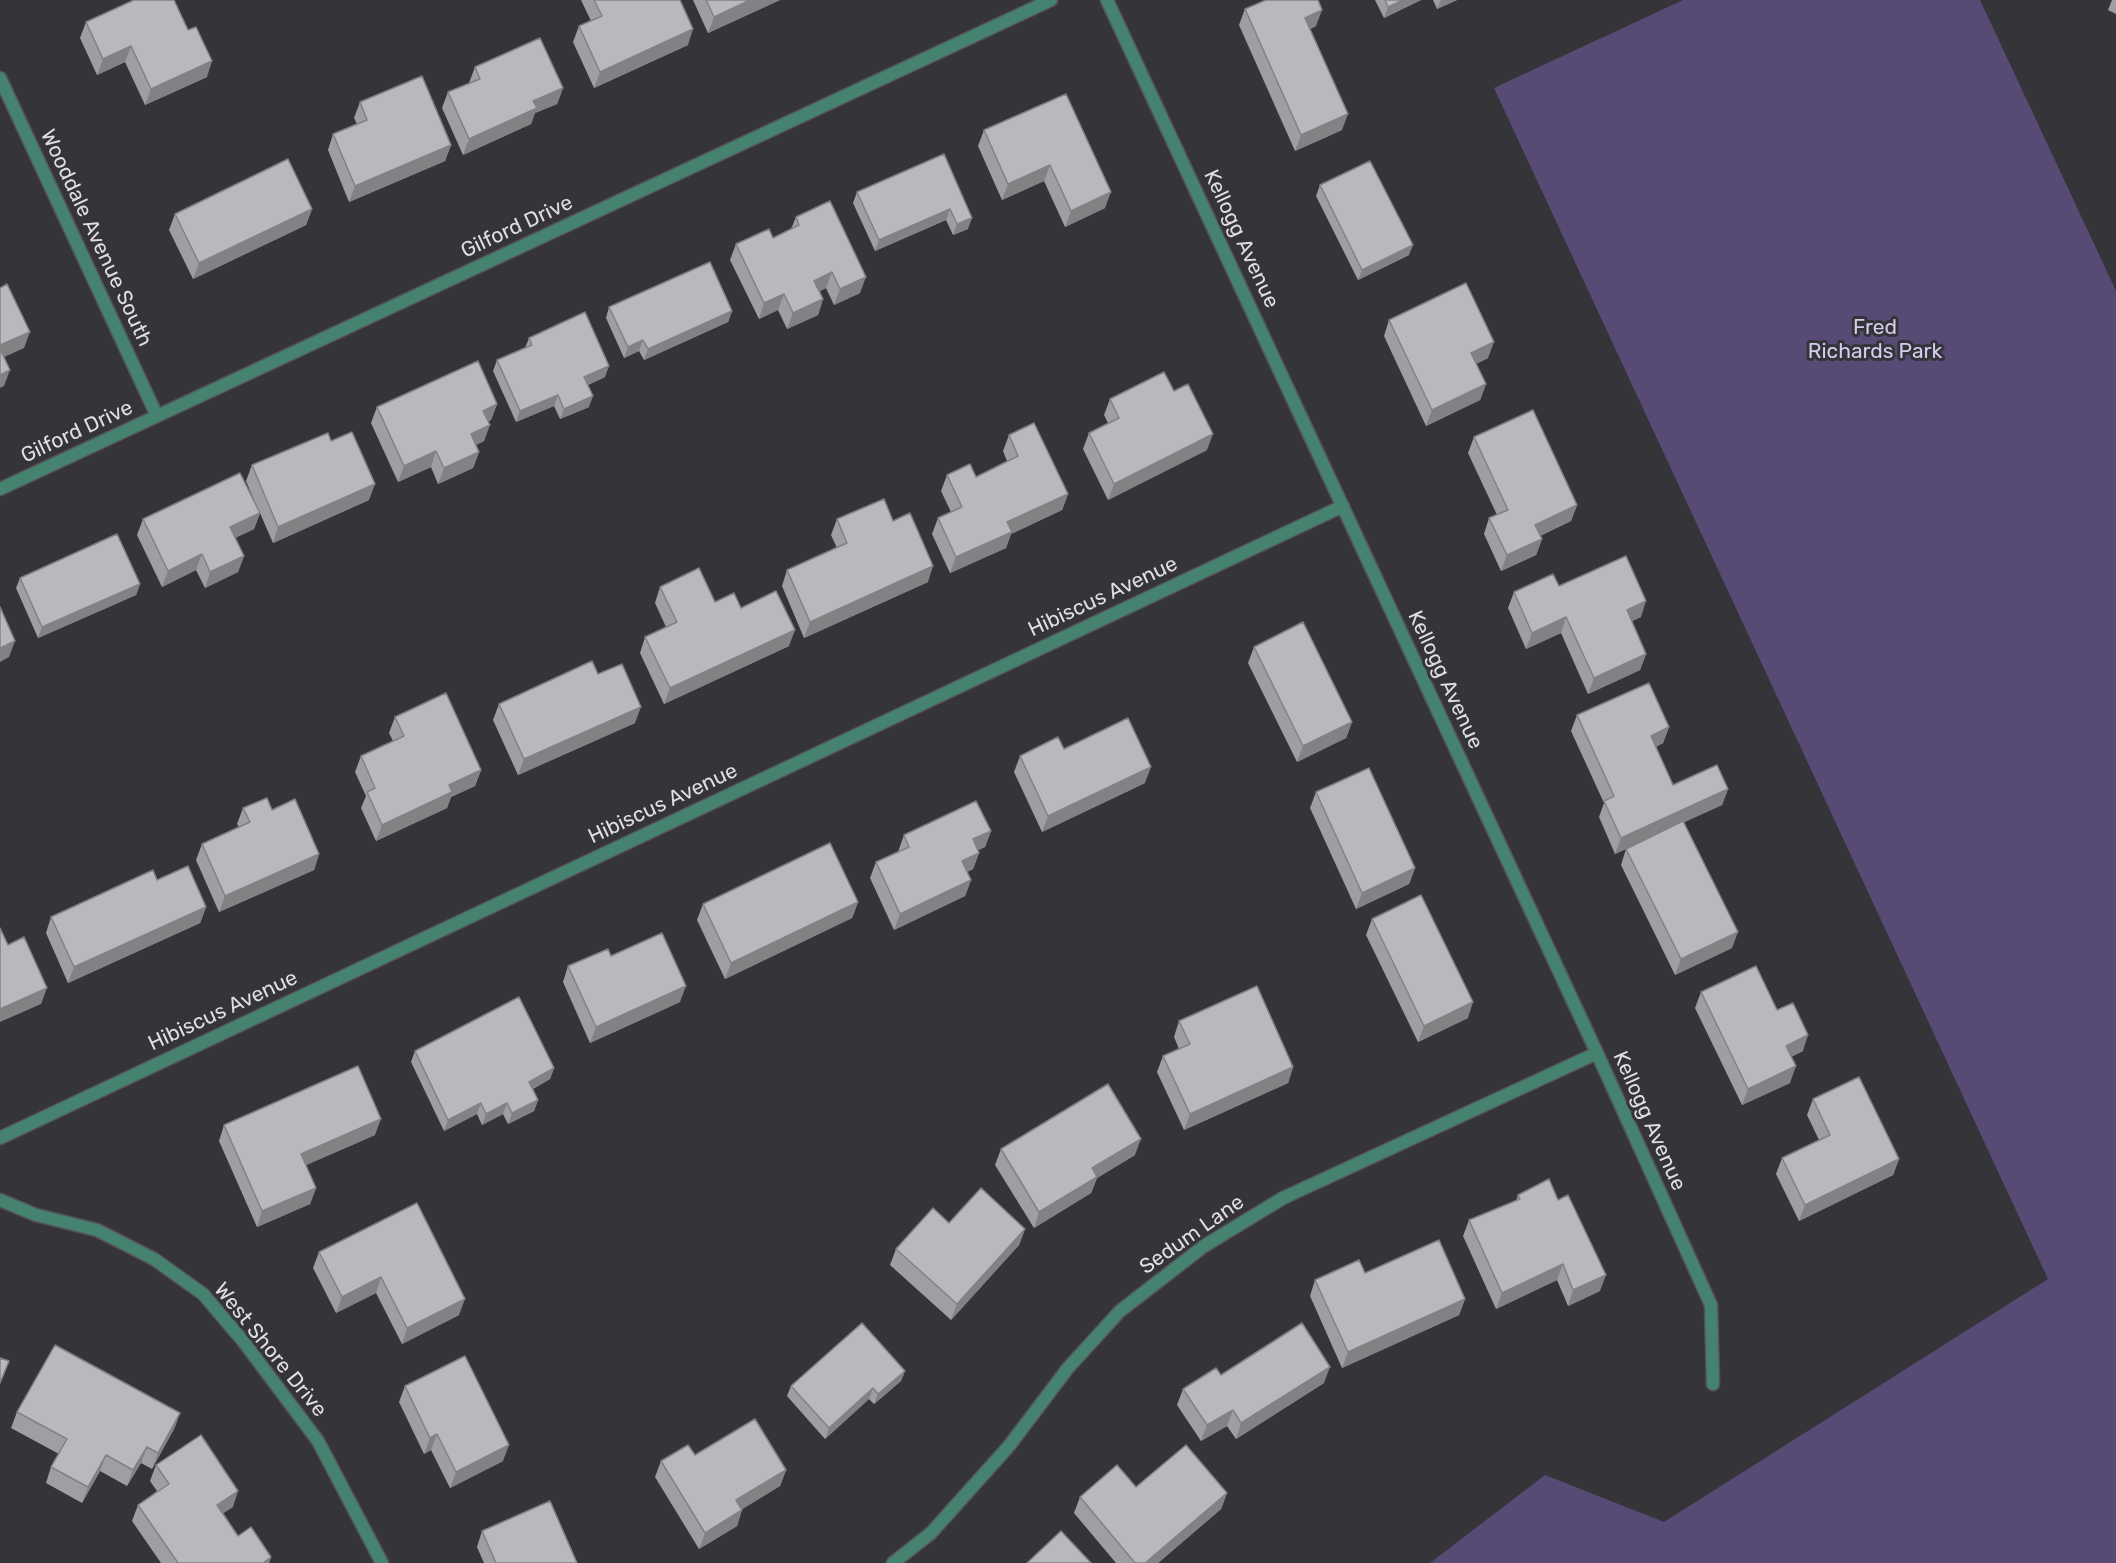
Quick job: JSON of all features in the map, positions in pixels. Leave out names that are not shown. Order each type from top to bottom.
[{"type":"street","name":"Gilford Drive","points":[[0,489],[1051,0]]},
{"type":"street","name":"Kellogg Avenue","points":[[1107,0],[1597,1053],[1711,1305],[1713,1384]]},
{"type":"street","name":"Wooddale Avenue South","points":[[0,78],[158,416]]},
{"type":"street","name":"Hibiscus Avenue","points":[[0,1138],[1343,506]]},
{"type":"street","name":"Sedum Lane","points":[[893,1563],[931,1533],[1009,1446],[1068,1368],[1120,1311],[1204,1245],[1283,1198],[1597,1053]]},
{"type":"street","name":"West Shore Drive","points":[[0,1200],[36,1215],[97,1230],[154,1259],[203,1294],[243,1341],[318,1441],[382,1563]]},
{"type":"green space","name":"Fred Richards Park","points":[[1683,0],[1980,0],[2116,291],[2116,1563],[1430,1563],[1545,1475],[1664,1522],[2048,1279],[1494,88]]},
{"type":"building","points":[[134,0],[174,0],[188,30],[196,27],[212,61],[151,89],[131,46],[103,59],[86,22]]},
{"type":"building","points":[[594,0],[680,0],[693,29],[600,72],[579,26],[602,16]]},
{"type":"building","points":[[706,0],[750,0],[714,17]]},
{"type":"building","points":[[1266,0],[1318,0],[1322,10],[1305,18],[1348,114],[1301,135],[1245,9]]},
{"type":"building","points":[[1385,0],[1403,0],[1388,7]]},
{"type":"building","points":[[540,38],[563,88],[533,101],[537,108],[469,139],[448,92],[480,79],[475,67]]},
{"type":"building","points":[[422,76],[451,145],[355,186],[333,134],[367,120],[360,102]]},
{"type":"building","points":[[1066,94],[1111,192],[1071,211],[1050,165],[1008,184],[984,130]]},
{"type":"building","points":[[944,154],[972,218],[957,224],[950,209],[879,240],[857,192]]},
{"type":"building","points":[[288,159],[312,209],[199,263],[175,214]]},
{"type":"building","points":[[1370,161],[1413,245],[1362,270],[1320,185]]},
{"type":"building","points":[[830,201],[866,277],[840,289],[832,272],[814,281],[823,299],[793,313],[784,294],[764,303],[736,244],[769,229],[773,238],[799,225],[796,217]]},
{"type":"building","points":[[710,262],[732,311],[648,349],[643,340],[628,347],[609,307]]},
{"type":"building","points":[[1466,283],[1494,342],[1471,353],[1486,384],[1432,410],[1389,320]]},
{"type":"building","points":[[7,284],[30,332],[0,345],[0,288]]},
{"type":"building","points":[[585,312],[609,366],[584,377],[593,396],[564,409],[558,395],[520,411],[497,360],[532,345],[529,338]]},
{"type":"building","points":[[0,349],[10,370],[0,375]]},
{"type":"building","points":[[478,361],[497,404],[483,411],[490,425],[471,434],[479,452],[444,468],[436,451],[404,466],[377,407]]},
{"type":"building","points":[[1164,372],[1174,391],[1188,384],[1213,434],[1114,484],[1089,433],[1119,418],[1110,399]]},
{"type":"building","points":[[1533,410],[1577,505],[1535,525],[1542,539],[1507,555],[1489,518],[1508,510],[1474,437]]},
{"type":"building","points":[[1034,423],[1068,494],[1007,522],[1012,532],[956,557],[938,518],[962,507],[947,475],[970,464],[976,477],[1018,456],[1009,435]]},
{"type":"building","points":[[352,432],[375,484],[278,527],[252,465],[328,433],[331,441]]},
{"type":"building","points":[[240,473],[260,513],[230,527],[244,556],[210,572],[202,554],[168,571],[143,519]]},
{"type":"building","points":[[884,499],[893,521],[910,513],[933,566],[810,622],[787,570],[847,543],[837,519]]},
{"type":"building","points":[[117,534],[140,584],[42,627],[20,578]]},
{"type":"building","points":[[1626,556],[1646,601],[1627,610],[1646,654],[1594,678],[1566,617],[1532,633],[1514,592],[1553,574],[1559,586]]},
{"type":"building","points":[[699,568],[715,602],[734,593],[741,608],[776,591],[795,630],[670,688],[645,637],[677,622],[660,587]]},
{"type":"building","points":[[0,607],[15,641],[0,648]]},
{"type":"building","points":[[1303,622],[1352,722],[1303,746],[1254,647]]},
{"type":"building","points":[[592,661],[598,674],[622,664],[641,707],[524,759],[499,704]]},
{"type":"building","points":[[1649,683],[1669,727],[1651,736],[1673,785],[1717,765],[1728,789],[1621,838],[1604,801],[1614,796],[1577,715]]},
{"type":"building","points":[[446,693],[481,770],[449,785],[452,792],[382,825],[367,792],[375,788],[361,756],[404,736],[395,717]]},
{"type":"building","points":[[1128,718],[1151,767],[1048,816],[1020,756],[1058,737],[1064,749]]},
{"type":"building","points":[[1369,768],[1415,868],[1362,893],[1316,792]]},
{"type":"building","points":[[267,798],[272,810],[295,799],[319,854],[225,896],[202,844],[250,822],[243,808]]},
{"type":"building","points":[[976,801],[991,831],[973,839],[979,853],[962,861],[971,880],[900,914],[876,862],[909,847],[904,835]]},
{"type":"building","points":[[1683,821],[1738,932],[1681,959],[1626,849]]},
{"type":"building","points":[[830,843],[858,902],[731,963],[703,904]]},
{"type":"building","points":[[188,866],[206,907],[74,967],[51,917],[153,870],[157,880]]},
{"type":"building","points":[[1421,895],[1473,1002],[1424,1026],[1372,919]]},
{"type":"building","points":[[0,928],[8,945],[24,937],[47,988],[0,1009]]},
{"type":"building","points":[[662,933],[686,986],[596,1027],[568,966],[608,949],[611,956]]},
{"type":"building","points":[[1756,966],[1777,1010],[1793,1003],[1808,1035],[1786,1046],[1796,1066],[1748,1089],[1701,992]]},
{"type":"building","points":[[1257,986],[1293,1067],[1190,1114],[1163,1056],[1190,1044],[1179,1021]]},
{"type":"building","points":[[519,997],[554,1068],[529,1082],[538,1100],[512,1113],[507,1103],[486,1114],[481,1103],[448,1120],[415,1051]]},
{"type":"building","points":[[358,1066],[381,1119],[301,1154],[316,1188],[262,1211],[224,1125]]},
{"type":"building","points":[[1859,1077],[1899,1159],[1805,1205],[1782,1158],[1830,1135],[1813,1099]]},
{"type":"building","points":[[1108,1084],[1141,1139],[1092,1168],[1097,1177],[1039,1212],[1001,1149]]},
{"type":"building","points":[[1549,1179],[1558,1200],[1568,1195],[1606,1275],[1573,1290],[1563,1264],[1502,1293],[1469,1220],[1520,1199],[1518,1195]]},
{"type":"building","points":[[981,1188],[1025,1229],[957,1304],[896,1249],[933,1208],[949,1223]]},
{"type":"building","points":[[417,1203],[465,1299],[407,1328],[381,1277],[342,1297],[319,1252]]},
{"type":"building","points":[[1439,1240],[1465,1299],[1348,1352],[1315,1280],[1359,1260],[1365,1273]]},
{"type":"building","points":[[862,1323],[905,1371],[878,1394],[873,1388],[829,1428],[791,1386]]},
{"type":"building","points":[[1302,1323],[1330,1367],[1241,1423],[1233,1410],[1207,1425],[1183,1389],[1216,1368],[1221,1375]]},
{"type":"building","points":[[55,1345],[180,1413],[158,1453],[147,1447],[133,1470],[106,1455],[88,1487],[51,1467],[67,1439],[17,1412]]},
{"type":"building","points":[[465,1356],[509,1445],[456,1472],[437,1434],[430,1438],[405,1386]]},
{"type":"building","points":[[0,1358],[9,1361],[0,1383]]},
{"type":"building","points":[[755,1419],[786,1470],[736,1500],[742,1510],[705,1533],[661,1461],[688,1445],[695,1455]]},
{"type":"building","points":[[201,1435],[238,1491],[217,1505],[238,1536],[251,1527],[271,1557],[263,1563],[178,1563],[138,1505],[169,1484],[156,1465]]},
{"type":"building","points":[[1186,1445],[1227,1493],[1145,1563],[1135,1563],[1080,1497],[1117,1465],[1136,1487]]},
{"type":"building","points":[[550,1501],[577,1563],[496,1563],[482,1531]]},
{"type":"building","points":[[1061,1531],[1091,1563],[1027,1563]]}]
